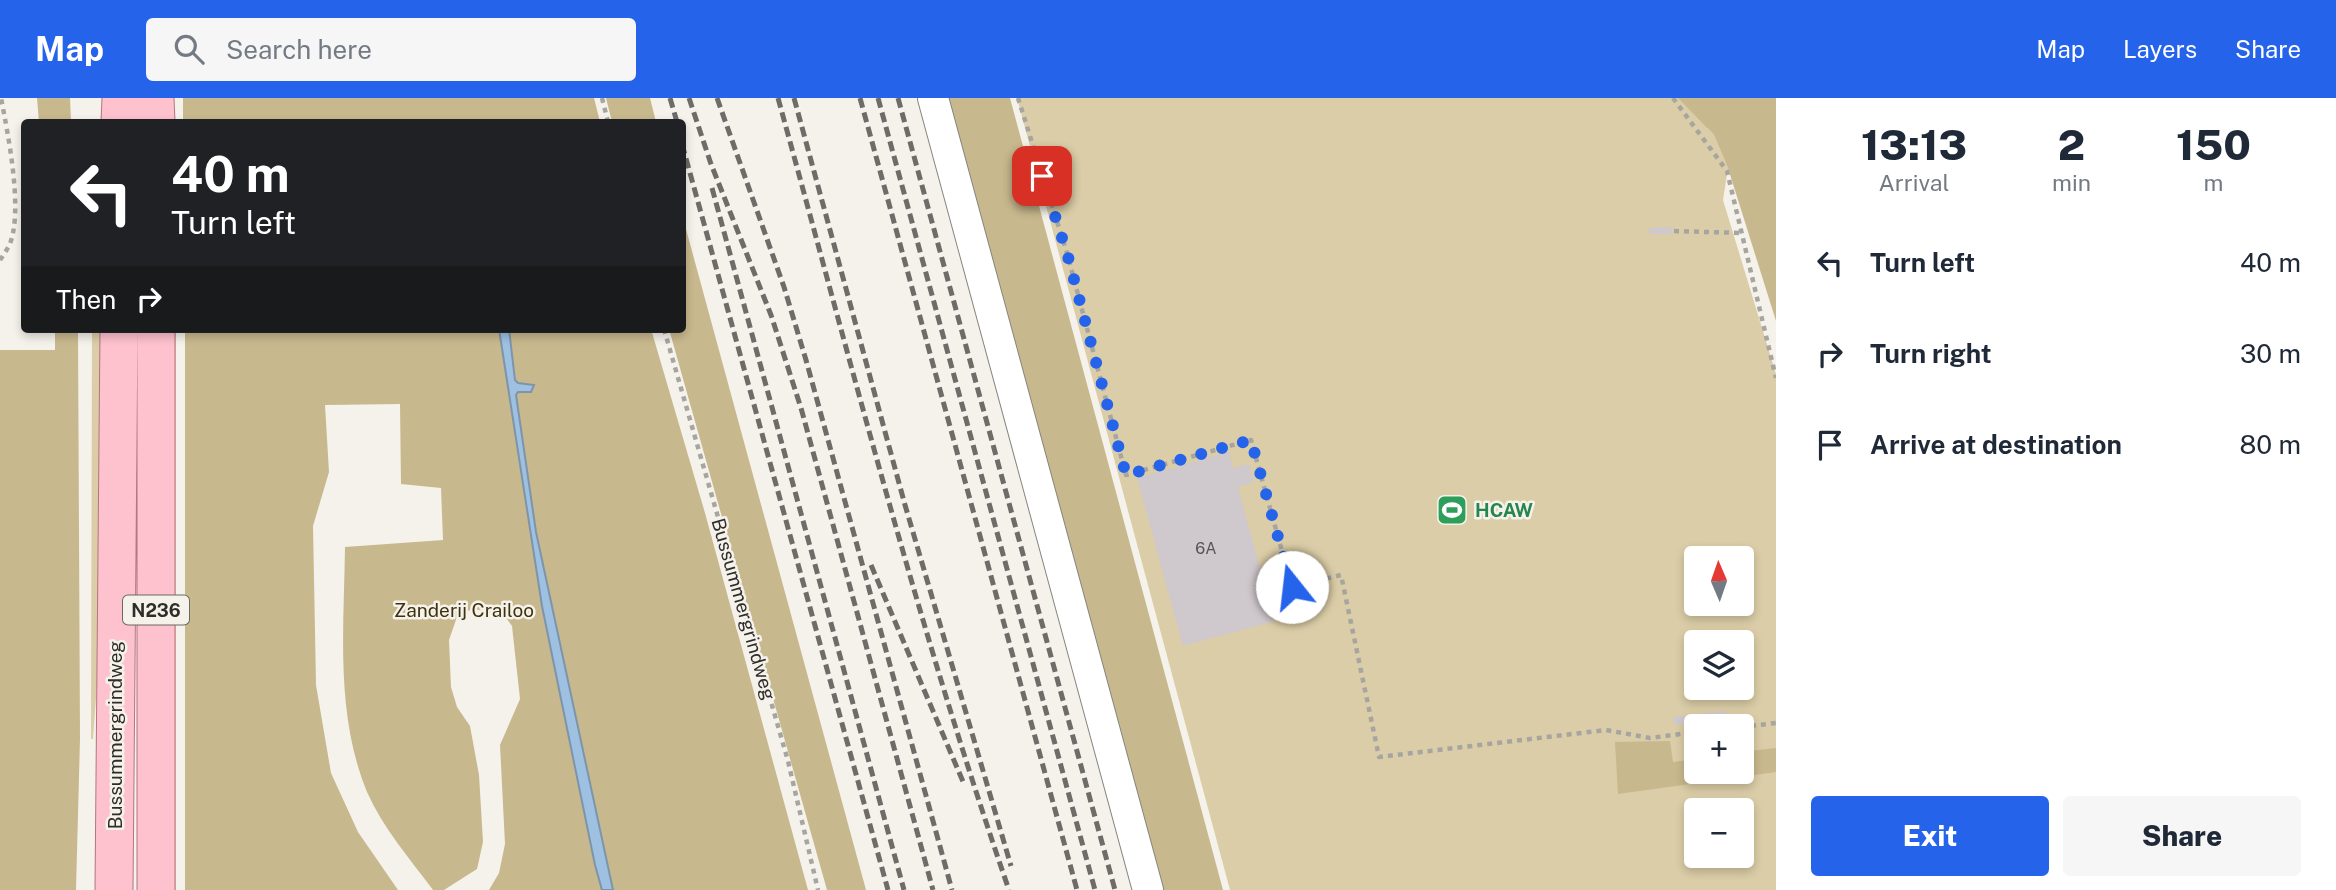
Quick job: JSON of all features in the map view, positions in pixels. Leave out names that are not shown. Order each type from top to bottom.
[{"type":"main road","points":[[120,119],[121,98]]},
{"type":"main road","points":[[155,98],[156,119]]},
{"type":"main road","name":"Bussummergrindweg","points":[[114,890],[119,333]]},
{"type":"main road","name":"N236","points":[[156,333],[156,890]]},
{"type":"lane","points":[[933,98],[1149,890]]},
{"type":"path","points":[[0,260],[10,245],[15,200],[8,133],[1,98]]},
{"type":"path","points":[[601,98],[607,119]]},
{"type":"path","points":[[1018,98],[1067,253],[1126,475],[1251,440],[1292,587],[1342,575],[1379,757],[1606,730],[1650,738],[1684,734]]},
{"type":"path","points":[[1673,98],[1727,171],[1776,378]]},
{"type":"path","points":[[1674,231],[1742,233]]},
{"type":"path","name":"Bussummergrindweg","points":[[665,333],[788,761],[818,890]]},
{"type":"path","points":[[1754,726],[1776,723]]},
{"type":"shaded area","name":"HCAW","points":[[1017,98],[1681,98],[1706,121],[1728,168],[1723,200],[1776,374],[1776,890],[1230,890]]},
{"type":"shaded area","points":[[92,333],[106,333],[103,603],[91,739]]},
{"type":"shaded area","points":[[170,333],[176,333],[176,890],[170,890]]},
{"type":"green space","points":[[37,98],[70,98],[71,119],[39,119]]},
{"type":"green space","points":[[183,98],[594,98],[599,119],[183,119]]},
{"type":"green space","points":[[606,98],[650,98],[655,119],[611,119]]},
{"type":"green space","points":[[948,98],[1010,98],[1223,890],[1160,890]]},
{"type":"green space","points":[[1678,98],[1776,98],[1776,321],[1728,168],[1714,135]]},
{"type":"green space","points":[[686,229],[866,890],[827,890],[670,333],[686,333]]},
{"type":"green space","points":[[55,333],[78,333],[80,739],[76,890],[0,890],[0,350],[55,350]]},
{"type":"green space","name":"Zanderij Crailoo","points":[[185,333],[652,333],[705,513],[808,890],[489,890],[499,873],[505,844],[500,745],[520,699],[512,626],[504,615],[474,609],[458,614],[449,640],[451,687],[457,707],[470,726],[479,775],[483,842],[477,869],[444,890],[433,890],[373,805],[357,762],[346,702],[343,640],[345,547],[443,540],[441,488],[401,484],[400,404],[325,405],[329,472],[313,526],[316,685],[331,773],[358,832],[398,890],[185,890]]},
{"type":"green space","points":[[1670,741],[1673,762],[1684,761],[1684,784],[1690,784],[1618,794],[1615,742]]},
{"type":"green space","points":[[1776,748],[1776,772],[1754,775],[1754,751]]},
{"type":"water","points":[[500,333],[509,333],[515,380],[518,383],[534,385],[531,392],[518,392],[516,395],[536,532],[613,890],[602,890],[595,865],[542,606]]},
{"type":"building","points":[[1061,145],[1071,181],[1060,184],[1050,148]]},
{"type":"building","points":[[1672,227],[1672,234],[1650,234],[1649,228]]},
{"type":"building","points":[[1229,452],[1233,468],[1249,464],[1254,482],[1238,487],[1265,587],[1281,583],[1286,600],[1270,605],[1275,621],[1183,646],[1137,478]]},
{"type":"building","points":[[1726,711],[1726,714],[1700,714]]},
{"type":"building","points":[[1684,716],[1684,724],[1674,725],[1673,717]]},
{"type":"railway","points":[[670,98],[676,119]]},
{"type":"railway","points":[[689,98],[711,164],[771,315],[801,408],[933,890]]},
{"type":"railway","points":[[717,98],[784,287],[806,360],[952,890]]},
{"type":"railway","points":[[778,98],[916,595],[945,694],[1009,890]]},
{"type":"railway","points":[[794,98],[905,505],[1011,866]]},
{"type":"railway","points":[[860,98],[1077,890]]},
{"type":"railway","points":[[878,98],[1095,890]]},
{"type":"railway","points":[[898,98],[1115,890]]},
{"type":"railway","points":[[686,158],[888,890]]},
{"type":"railway","points":[[712,188],[904,890]]},
{"type":"railway","points":[[871,565],[964,784]]},
{"type":"place","name":"HCAW","points":[[1452,510]]},
{"type":"route","points":[[1042,176],[1067,253],[1126,475],[1251,440],[1292,587]]}]
